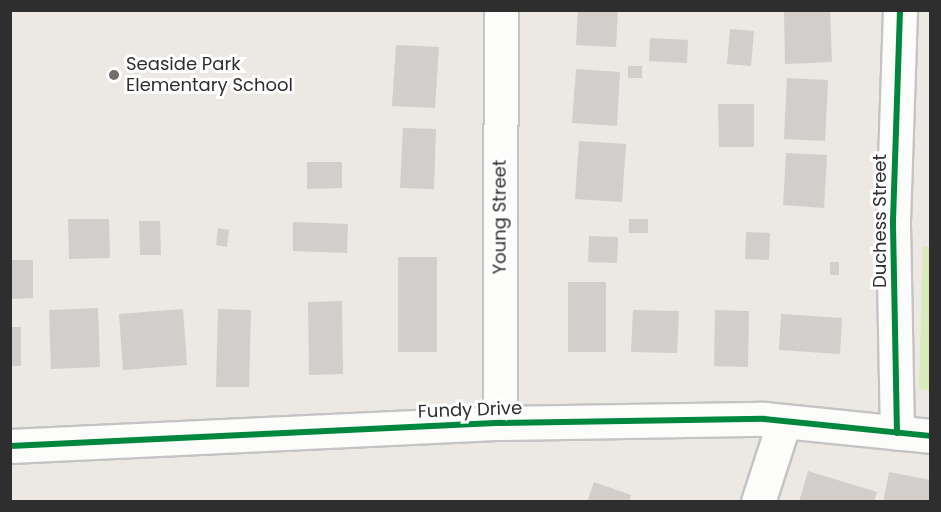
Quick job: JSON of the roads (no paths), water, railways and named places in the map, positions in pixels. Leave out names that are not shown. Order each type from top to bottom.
[{"type":"street","name":"Young Street","points":[[500,423],[501,10]]},
{"type":"street","name":"Duchess Street","points":[[897,432],[893,221],[900,10]]},
{"type":"street","name":"Fundy Drive","points":[[10,446],[500,423],[764,419],[930,436]]},
{"type":"street","points":[[758,501],[784,422]]},
{"type":"place","name":"Seaside Park Elementary School","points":[[114,75]]}]
